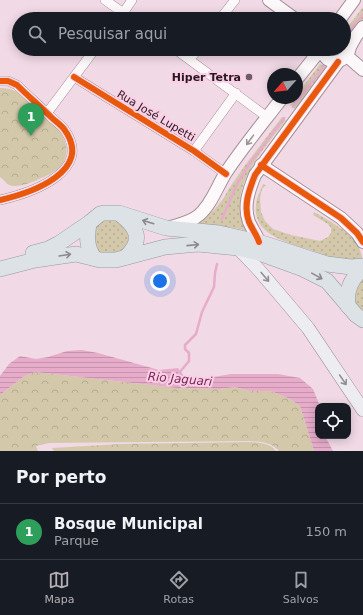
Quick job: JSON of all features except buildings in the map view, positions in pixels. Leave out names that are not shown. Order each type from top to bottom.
[{"type":"main road","points":[[0,262],[48,249],[104,213],[119,213],[166,228],[219,233],[259,242],[327,264],[363,268]]},
{"type":"main road","points":[[119,213],[131,223],[136,233],[136,245],[126,257]]},
{"type":"main road","points":[[89,223],[87,245],[94,258]]},
{"type":"main road","points":[[0,269],[35,260],[76,254],[108,260],[165,247],[198,244],[238,248],[259,253],[313,274],[326,281],[356,316],[363,320]]},
{"type":"main road","points":[[238,248],[258,269],[308,328],[363,410]]},
{"type":"main road","points":[[348,306],[348,290],[350,283],[356,274],[363,268]]},
{"type":"street","points":[[105,0],[117,12]]},
{"type":"street","points":[[124,12],[132,0]]},
{"type":"street","points":[[226,12],[235,0]]},
{"type":"street","points":[[269,0],[285,12]]},
{"type":"street","points":[[345,12],[354,0]]},
{"type":"street","points":[[351,43],[363,27]]},
{"type":"street","points":[[48,113],[90,56]]},
{"type":"street","points":[[185,56],[267,117]]},
{"type":"street","points":[[190,60],[193,56]]},
{"type":"street","points":[[303,72],[316,56]]},
{"type":"street","points":[[326,56],[334,62],[340,56]]},
{"type":"street","points":[[259,242],[248,221],[246,212],[249,189],[255,175],[341,56]]},
{"type":"street","points":[[350,56],[363,70]]},
{"type":"street","name":"Rua José Lupetti","points":[[74,77],[194,151],[226,174]]},
{"type":"street","points":[[0,81],[8,81],[17,85],[64,129],[72,142],[72,155],[68,168],[53,180],[36,188],[2,197]]},
{"type":"street","points":[[194,151],[236,93]]},
{"type":"street","points":[[166,228],[190,221],[199,215],[213,197],[226,174],[277,104]]},
{"type":"street","points":[[261,165],[341,218],[363,228]]},
{"type":"street","points":[[341,218],[357,233],[363,242]]},
{"type":"green space","points":[[363,7],[363,20],[353,33],[351,31],[351,23]]},
{"type":"green space","points":[[320,64],[326,67],[303,98],[303,87]]},
{"type":"green space","points":[[0,88],[16,91],[49,119],[61,133],[67,148],[66,156],[60,167],[48,175],[24,185],[9,185],[0,177]]},
{"type":"green space","points":[[291,104],[299,104],[295,109]]},
{"type":"green space","points":[[282,117],[286,120],[257,158],[245,180],[240,209],[248,231],[230,227],[195,226],[214,210],[223,199],[246,164]]},
{"type":"green space","points":[[263,184],[266,185],[262,189],[260,198],[261,212],[265,221],[273,229],[291,235],[320,241],[328,237],[331,233],[331,228],[328,224],[313,215],[314,212],[345,231],[352,238],[361,252],[362,261],[348,266],[320,253],[283,241],[266,231],[260,224],[256,215],[256,202]]},
{"type":"green space","points":[[106,219],[118,220],[128,234],[128,241],[126,245],[118,254],[99,252],[94,248],[95,225]]},
{"type":"green space","points":[[363,273],[363,315],[356,309],[352,288]]},
{"type":"green space","points":[[35,372],[177,388],[219,389],[235,387],[250,391],[271,391],[290,399],[300,406],[314,451],[279,451],[269,444],[250,441],[49,443],[36,446],[38,451],[0,451],[0,395],[23,377]]},
{"type":"green space","points":[[252,442],[268,445],[276,451],[54,451],[52,448],[121,444]]},
{"type":"water","name":"Rio Jaguari","points":[[82,350],[98,353],[159,370],[178,368],[184,376],[207,378],[231,374],[278,374],[300,378],[313,389],[319,403],[315,403],[315,439],[327,439],[333,451],[314,451],[300,406],[290,399],[271,391],[250,391],[235,387],[219,389],[177,388],[35,372],[23,377],[0,395],[0,376],[9,364],[20,356],[36,359],[67,351]]},
{"type":"waterway","points":[[351,30],[363,14]]},
{"type":"waterway","points":[[293,107],[324,66]]},
{"type":"waterway","points":[[222,219],[237,184],[248,166],[284,118]]},
{"type":"waterway","name":"Rio Jaguari","points":[[179,373],[189,361],[189,353],[185,349],[185,345],[196,334],[202,312],[214,287],[217,264]]},
{"type":"cycle path","points":[[259,242],[247,216],[249,192],[255,175],[338,62]]},
{"type":"cycle path","points":[[74,77],[194,151],[226,174]]},
{"type":"cycle path","points":[[0,81],[8,81],[17,85],[64,129],[71,144],[71,157],[66,168],[55,178],[42,186],[13,197],[0,200]]},
{"type":"cycle path","points":[[261,165],[341,218],[357,233],[363,242]]},
{"type":"place","name":"Hiper Tetra","points":[[249,77]]},
{"type":"place","name":"Bosque Municipal","points":[[31,136]]}]
